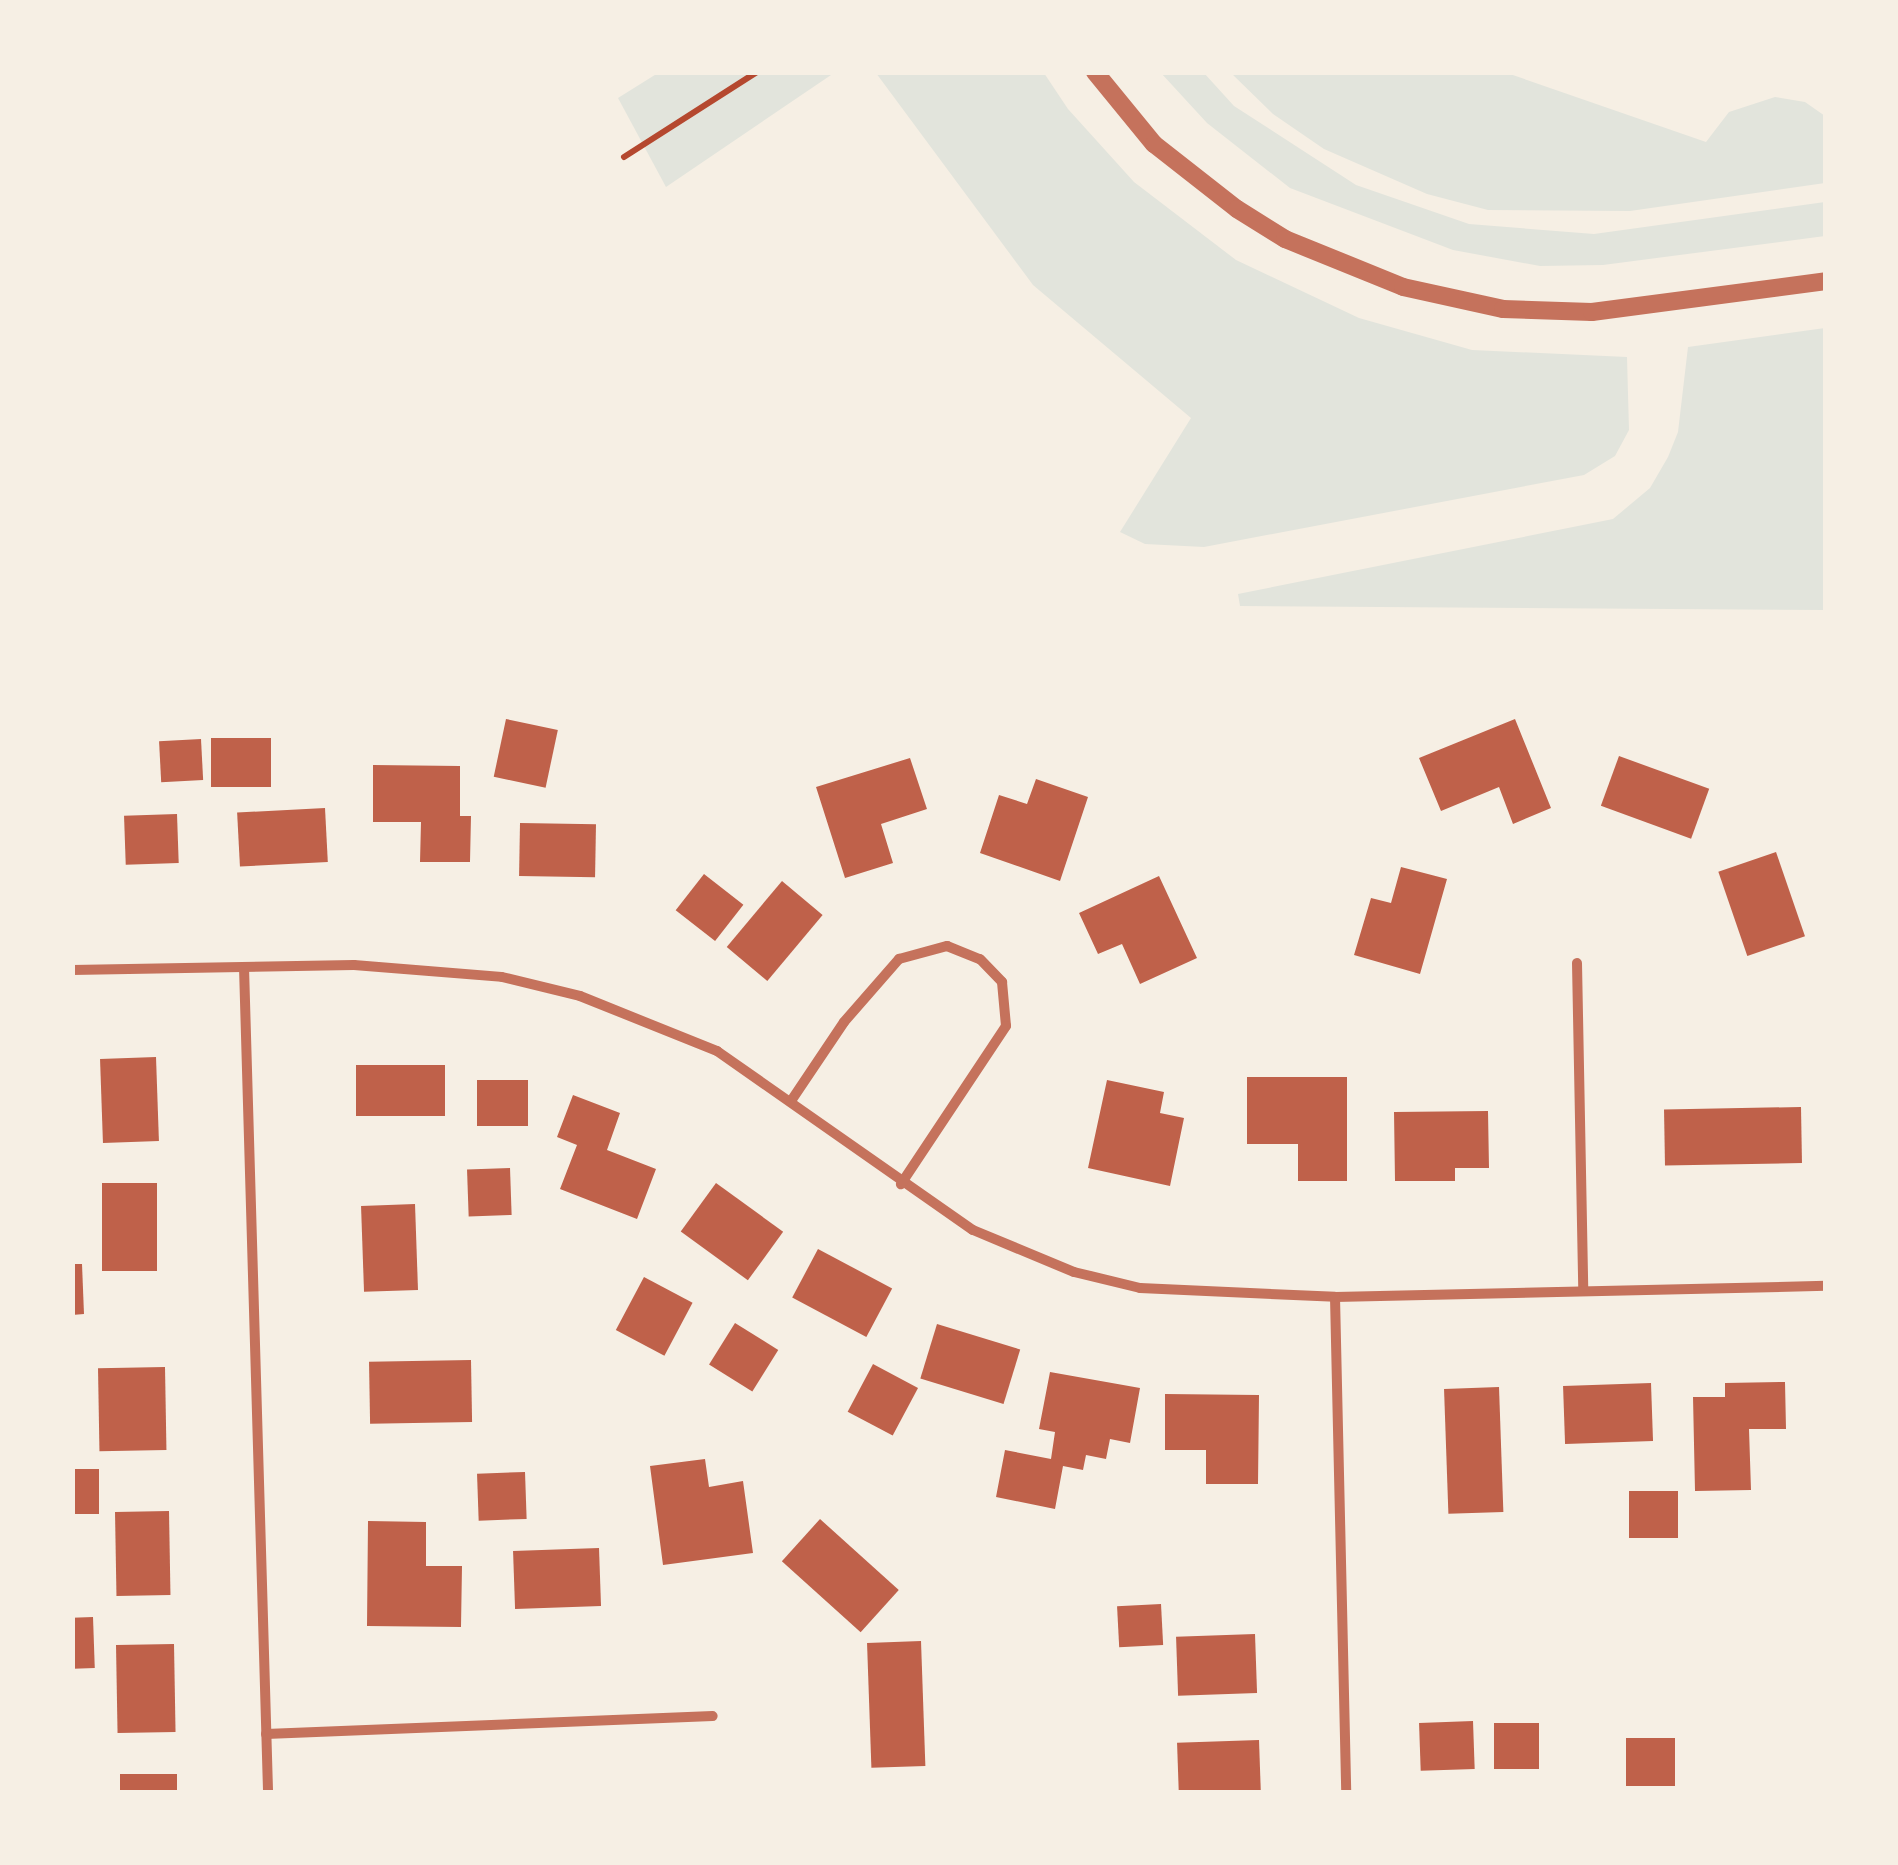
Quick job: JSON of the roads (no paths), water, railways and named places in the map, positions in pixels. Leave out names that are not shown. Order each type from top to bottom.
[{"type":"street","points":[[1095,72],[1154,144],[1237,209],[1285,239],[1403,287],[1503,308],[1592,312],[1826,281]]},
{"type":"street","points":[[790,1101],[844,1022],[898,959],[947,946],[980,959],[1008,997],[1006,1026],[901,1184]]},
{"type":"street","points":[[1577,963],[1584,1288]]},
{"type":"street","points":[[244,967],[268,1792]]},
{"type":"street","points":[[72,970],[443,970],[580,996],[718,1051],[901,1184],[973,1230],[1074,1272],[1199,1296],[1826,1286]]},
{"type":"street","points":[[1335,1296],[1346,1792]]},
{"type":"street","points":[[266,1734],[713,1716]]}]
